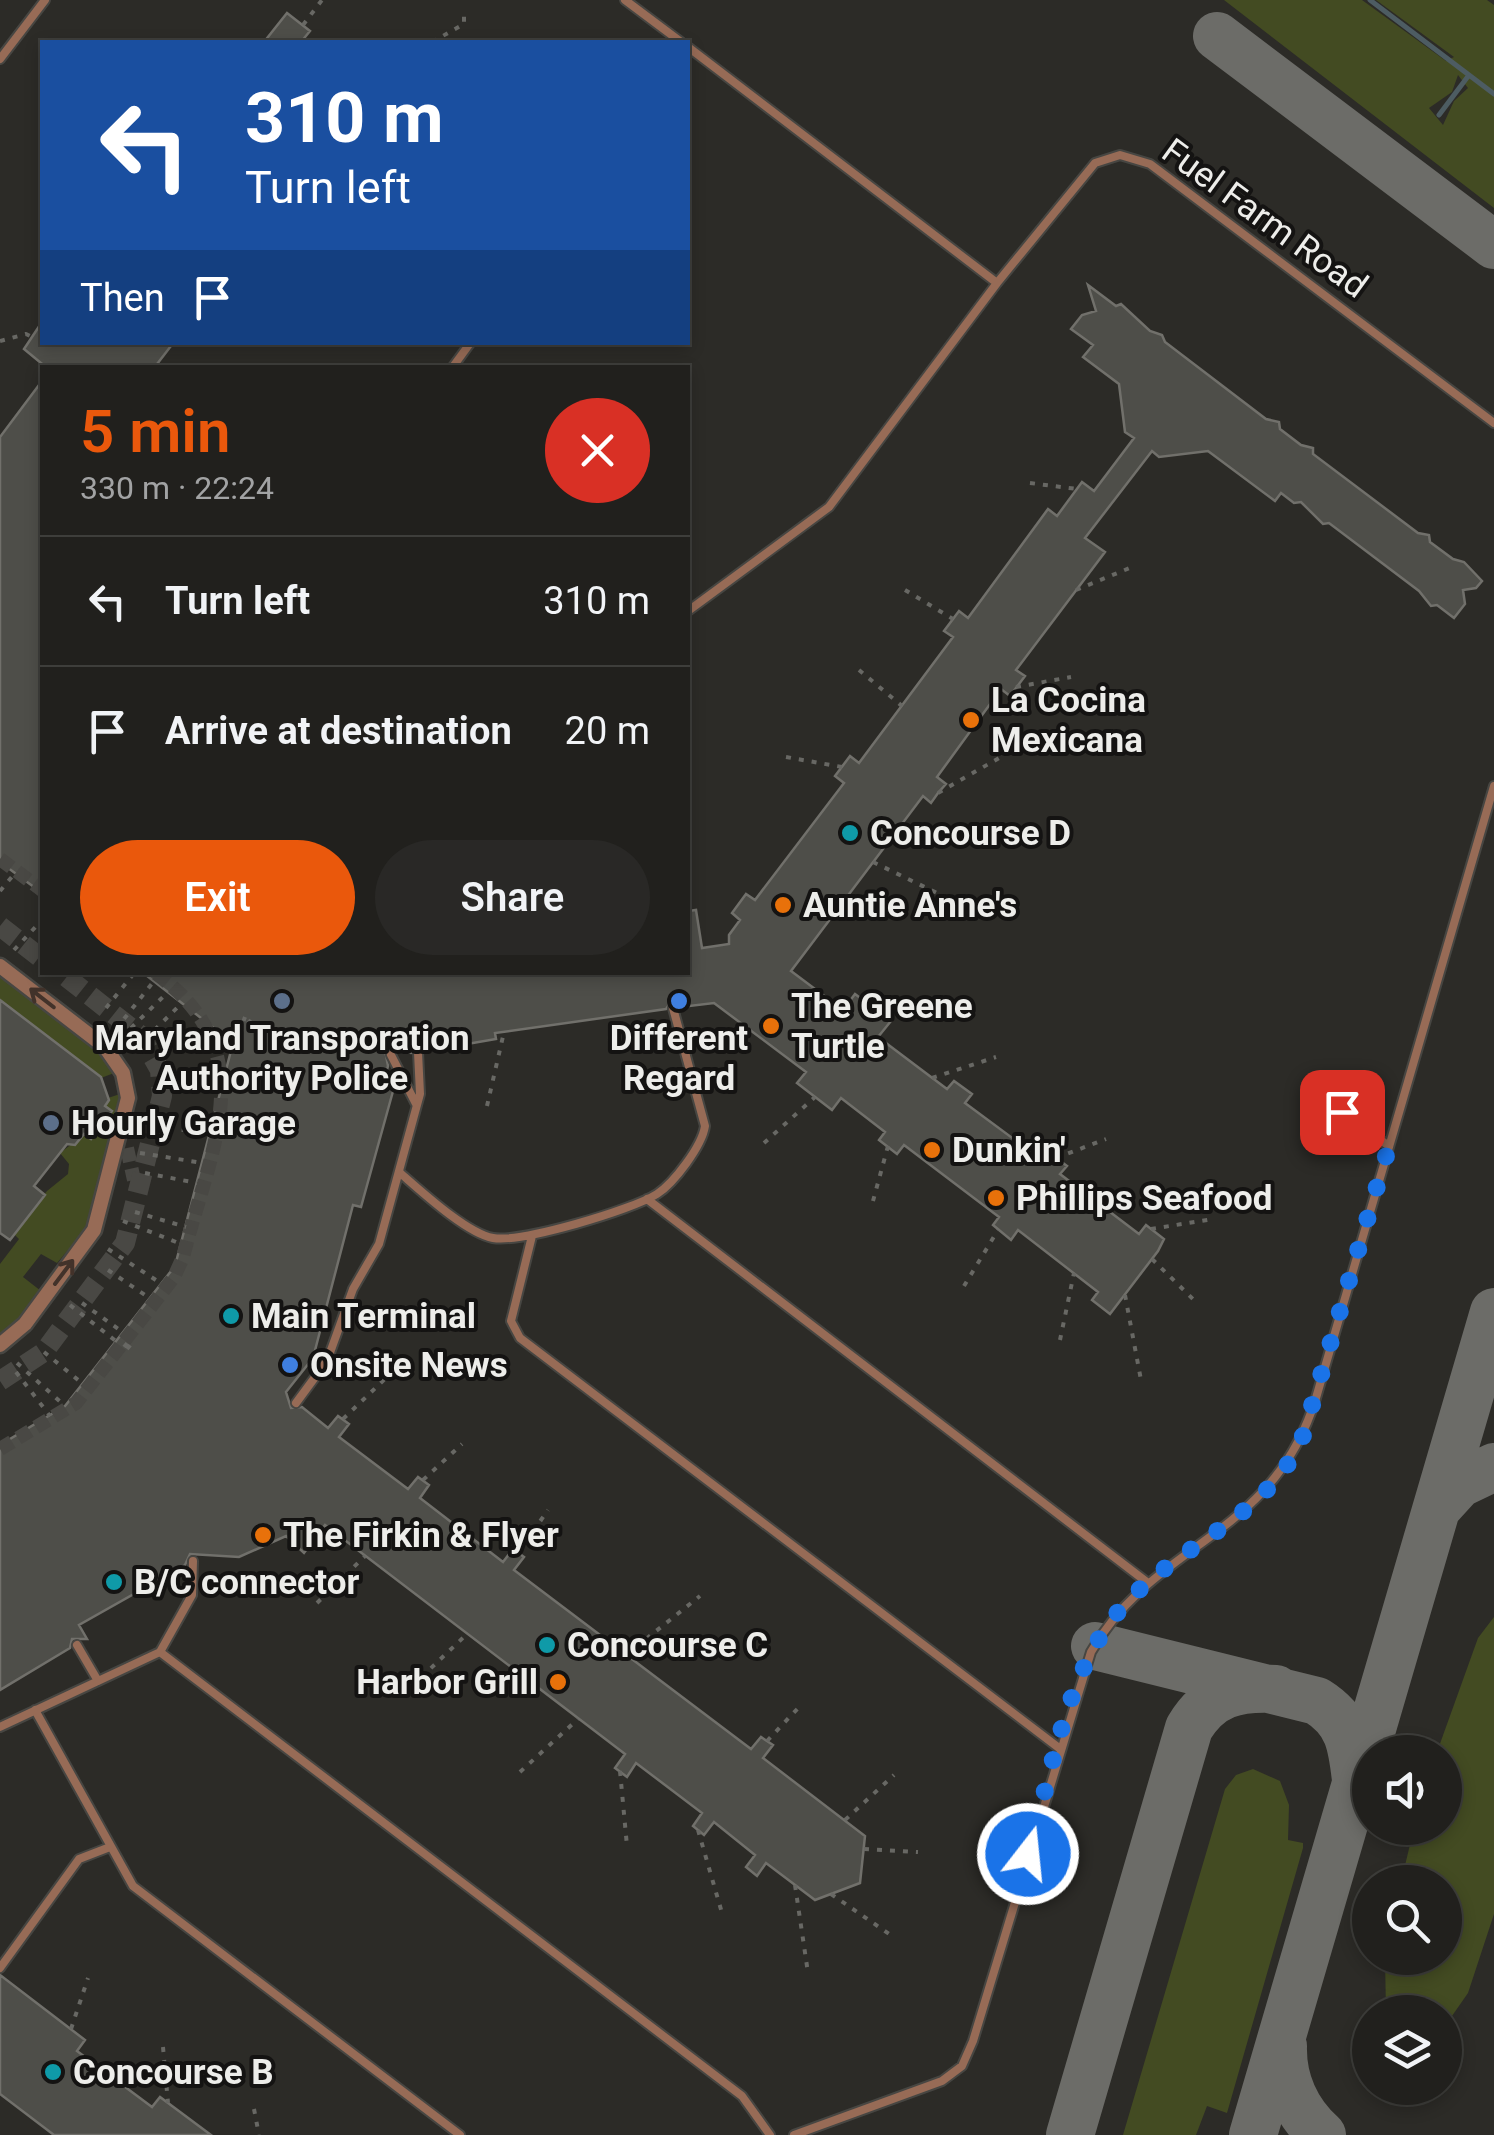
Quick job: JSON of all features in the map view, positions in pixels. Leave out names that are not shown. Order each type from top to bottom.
[{"type":"street","points":[[0,966],[104,1046],[118,1064],[135,1106],[133,1151]]},
{"type":"street","points":[[3,1344],[94,1230],[127,1110],[127,1088]]},
{"type":"lane","points":[[0,59],[45,0]]},
{"type":"lane","points":[[625,0],[675,40]]},
{"type":"lane","points":[[690,50],[998,283]]},
{"type":"lane","name":"Fuel Farm Road","points":[[690,610],[829,508],[998,283],[1095,163],[1114,155],[1134,156],[1150,164],[1494,424]]},
{"type":"lane","points":[[794,2135],[942,2081],[962,2066],[973,2041],[1091,1652],[1115,1615],[1148,1583],[1257,1502],[1296,1451],[1494,786]]},
{"type":"lane","points":[[399,1172],[482,1234],[498,1238],[532,1236],[647,1199],[672,1179],[705,1130],[673,1008]]},
{"type":"lane","points":[[296,1403],[334,1347],[353,1289],[378,1244],[417,1106],[418,1052]]},
{"type":"lane","points":[[392,1055],[398,1060],[417,1106]]},
{"type":"lane","points":[[1342,1112],[1389,1146]]},
{"type":"lane","points":[[647,1199],[1148,1583]]},
{"type":"lane","points":[[532,1236],[511,1321],[520,1338],[1060,1748]]},
{"type":"lane","points":[[0,1727],[160,1652],[172,1638],[194,1586],[192,1562]]},
{"type":"lane","points":[[77,1645],[98,1681]]},
{"type":"lane","points":[[160,1652],[742,2096],[770,2135]]},
{"type":"lane","points":[[35,1710],[110,1847],[139,1891],[460,2135]]},
{"type":"lane","points":[[0,1968],[80,1859],[110,1847]]},
{"type":"path","points":[[303,25],[322,0]]},
{"type":"path","points":[[436,40],[464,24],[464,14]]},
{"type":"path","points":[[0,341],[26,334],[32,337]]},
{"type":"path","points":[[1030,483],[1077,488]]},
{"type":"path","points":[[1076,590],[1132,567]]},
{"type":"path","points":[[905,590],[953,619]]},
{"type":"path","points":[[860,670],[902,706]]},
{"type":"path","points":[[1016,687],[1071,678]]},
{"type":"path","points":[[786,757],[842,767]]},
{"type":"path","points":[[938,794],[999,758]]},
{"type":"path","points":[[872,862],[937,893]]},
{"type":"path","points":[[0,891],[15,873]]},
{"type":"path","points":[[14,950],[40,922]]},
{"type":"path","points":[[106,1008],[133,975]]},
{"type":"path","points":[[116,1029],[154,982]]},
{"type":"path","points":[[131,1028],[168,992]]},
{"type":"path","points":[[136,1048],[182,1003]]},
{"type":"path","points":[[487,1106],[504,1032]]},
{"type":"path","points":[[932,1078],[996,1057]]},
{"type":"path","points":[[764,1143],[815,1097]]},
{"type":"path","points":[[156,1126],[210,1134]]},
{"type":"path","points":[[1056,1158],[1106,1139]]},
{"type":"path","points":[[873,1201],[888,1146]]},
{"type":"path","points":[[133,1151],[203,1163]]},
{"type":"path","points":[[145,1172],[197,1184]]},
{"type":"path","points":[[134,1212],[186,1227]]},
{"type":"path","points":[[1151,1229],[1214,1219]]},
{"type":"path","points":[[123,1221],[181,1244]]},
{"type":"path","points":[[964,1286],[998,1230]]},
{"type":"path","points":[[108,1249],[162,1284]]},
{"type":"path","points":[[1152,1259],[1197,1303]]},
{"type":"path","points":[[108,1270],[151,1298]]},
{"type":"path","points":[[1060,1340],[1074,1273]]},
{"type":"path","points":[[1125,1295],[1142,1380]]},
{"type":"path","points":[[82,1303],[124,1333]]},
{"type":"path","points":[[70,1305],[117,1342]]},
{"type":"path","points":[[126,1348],[130,1342]]},
{"type":"path","points":[[44,1352],[83,1384]]},
{"type":"path","points":[[17,1363],[65,1406]]},
{"type":"path","points":[[16,1372],[50,1416]]},
{"type":"path","points":[[343,1419],[386,1377]]},
{"type":"path","points":[[423,1480],[462,1444]]},
{"type":"path","points":[[518,1553],[548,1510]]},
{"type":"path","points":[[317,1603],[365,1556]]},
{"type":"path","points":[[626,1655],[700,1596]]},
{"type":"path","points":[[412,1686],[467,1634]]},
{"type":"path","points":[[767,1741],[802,1705]]},
{"type":"path","points":[[520,1772],[578,1719]]},
{"type":"path","points":[[620,1772],[626,1846]]},
{"type":"path","points":[[845,1820],[894,1775]]},
{"type":"path","points":[[698,1830],[722,1913]]},
{"type":"path","points":[[864,1849],[918,1852]]},
{"type":"path","points":[[795,1885],[808,1973]]},
{"type":"path","points":[[831,1894],[832,1899],[895,1938]]},
{"type":"path","points":[[72,2029],[88,1978]]},
{"type":"path","points":[[163,2047],[168,2103]]},
{"type":"path","points":[[254,2110],[259,2135]]},
{"type":"green space","points":[[1224,0],[1362,0],[1446,61],[1454,57],[1376,0],[1487,0],[1494,5],[1494,208]],"holes":[[[1458,75],[1468,88],[1454,101],[1443,125],[1429,108],[1452,92]]]},
{"type":"green space","points":[[0,976],[99,1053],[114,1073],[101,1078],[0,1000]]},
{"type":"green space","points":[[120,1094],[87,1228],[57,1263],[41,1254],[23,1277],[41,1291],[16,1323],[0,1336],[0,1264],[19,1239],[14,1234],[47,1191],[68,1174],[69,1164],[60,1153],[85,1134],[90,1139],[108,1098]]},
{"type":"green space","points":[[1494,1617],[1494,1914],[1462,2002],[1462,1995],[1386,1995],[1385,1975],[1462,1975],[1462,1865],[1405,1865],[1410,1845],[1462,1845],[1462,1735],[1443,1735],[1478,1638]]},
{"type":"green space","points":[[1253,1769],[1280,1781],[1289,1805],[1288,1840],[1303,1843],[1303,1848],[1227,2113],[1207,2106],[1196,2135],[1123,2135],[1225,1789],[1236,1775]]},
{"type":"building","points":[[287,13],[310,31],[303,40],[266,40]]},
{"type":"building","points":[[1088,285],[1116,306],[1121,304],[1150,331],[1162,335],[1165,342],[1266,419],[1279,422],[1280,429],[1301,445],[1313,448],[1313,454],[1418,533],[1429,535],[1430,542],[1464,562],[1482,581],[1476,588],[1463,590],[1465,604],[1454,618],[1437,605],[1431,606],[1419,591],[1329,523],[1323,524],[1301,502],[1294,503],[1281,493],[1275,501],[1208,451],[1159,457],[1152,451],[1085,538],[1105,552],[1016,670],[1025,676],[1010,696],[1001,689],[937,777],[946,784],[931,803],[923,796],[791,971],[843,1010],[855,994],[891,1021],[878,1037],[947,1089],[954,1081],[972,1094],[965,1103],[1042,1160],[1048,1152],[1067,1166],[1060,1174],[1139,1234],[1146,1225],[1164,1239],[1158,1251],[1110,1314],[1092,1300],[1098,1292],[1018,1230],[1011,1240],[993,1225],[999,1217],[904,1145],[897,1154],[879,1140],[885,1132],[841,1098],[832,1110],[797,1083],[806,1072],[714,1003],[681,1007],[672,1001],[666,1009],[495,1033],[496,1039],[444,1048],[425,1051],[419,1045],[411,1053],[385,1050],[388,1066],[384,1081],[395,1084],[361,1207],[353,1205],[313,1358],[286,1392],[291,1408],[302,1407],[328,1428],[338,1416],[349,1424],[339,1437],[408,1489],[418,1477],[429,1485],[420,1498],[503,1562],[513,1549],[524,1557],[514,1570],[751,1749],[761,1737],[773,1745],[763,1758],[865,1836],[860,1883],[815,1900],[766,1863],[757,1876],[746,1867],[755,1855],[714,1822],[704,1835],[693,1826],[702,1813],[636,1763],[627,1777],[615,1768],[625,1754],[325,1525],[304,1553],[286,1536],[239,1557],[190,1554],[185,1565],[79,1625],[87,1639],[72,1639],[70,1648],[0,1690],[0,1445],[65,1406],[175,1266],[233,1043],[146,975],[690,975],[690,911],[696,910],[702,948],[729,944],[729,935],[740,920],[732,913],[746,894],[755,900],[844,783],[835,776],[850,756],[859,763],[953,637],[944,631],[959,611],[968,618],[1048,509],[1057,516],[1082,482],[1094,491],[1134,438],[1125,432],[1119,384],[1083,357],[1093,345],[1071,329],[1082,315],[1096,311]]},
{"type":"building","points":[[40,325],[40,345],[172,345],[156,365],[43,365],[24,349]]},
{"type":"building","points":[[40,384],[40,892],[0,862],[0,437]]},
{"type":"building","name":"Hourly Garage","points":[[0,1000],[101,1077],[109,1100],[105,1106],[112,1111],[91,1139],[84,1134],[75,1145],[67,1144],[34,1186],[45,1195],[10,1240],[0,1233]]},
{"type":"building","name":"Concourse B","points":[[0,1975],[85,2040],[77,2051],[152,2107],[160,2097],[211,2135],[54,2135],[0,2094]]},
{"type":"waterway","points":[[1370,0],[1494,94]]},
{"type":"waterway","points":[[1439,115],[1469,75]]},
{"type":"taxiway","points":[[1217,36],[1494,245]]},
{"type":"taxiway","points":[[1253,2135],[1494,1312]]},
{"type":"taxiway","points":[[1438,1507],[1459,1484],[1494,1467]]},
{"type":"taxiway","points":[[1095,1646],[1317,1701],[1342,1725],[1352,1752]]},
{"type":"taxiway","points":[[1070,2135],[1189,1728],[1206,1707],[1226,1695],[1249,1689],[1276,1689]]},
{"type":"taxiway","points":[[1283,2046],[1292,2095],[1322,2135]]},
{"type":"tunnel","points":[[0,859],[40,889]]},
{"type":"tunnel","points":[[0,926],[40,957]]},
{"type":"tunnel","points":[[0,1381],[44,1352],[125,1243],[162,1096],[160,1070],[140,1035],[64,975]]},
{"type":"tunnel","points":[[0,1449],[76,1403],[174,1277],[183,1257],[215,1140],[221,1104],[220,1069],[210,1035],[189,1003],[157,975]]},
{"type":"tunnel","points":[[127,1148],[134,1180]]},
{"type":"place","name":"La Cocina Mexicana","points":[[971,720]]},
{"type":"place","name":"Concourse D","points":[[850,833]]},
{"type":"place","name":"Auntie Anne's","points":[[783,905]]},
{"type":"place","name":"Maryland Transporation Authority Police","points":[[282,1001]]},
{"type":"place","name":"Different Regard","points":[[679,1001]]},
{"type":"place","name":"The Greene Turtle","points":[[771,1026]]},
{"type":"place","name":"Hourly Garage","points":[[51,1123]]},
{"type":"place","name":"Dunkin'","points":[[932,1150]]},
{"type":"place","name":"Phillips Seafood","points":[[996,1198]]},
{"type":"place","name":"Main Terminal","points":[[231,1316]]},
{"type":"place","name":"Onsite News","points":[[290,1365]]},
{"type":"place","name":"The Firkin & Flyer","points":[[263,1535]]},
{"type":"place","name":"B/C connector","points":[[114,1582]]},
{"type":"place","name":"Concourse C","points":[[547,1645]]},
{"type":"place","name":"Harbor Grill","points":[[558,1682]]},
{"type":"place","name":"Concourse B","points":[[53,2072]]},
{"type":"route","points":[[1028,1854],[1073,1701],[1091,1652],[1108,1625],[1138,1592],[1257,1502],[1286,1468],[1302,1439],[1389,1146],[1342,1112]]}]
